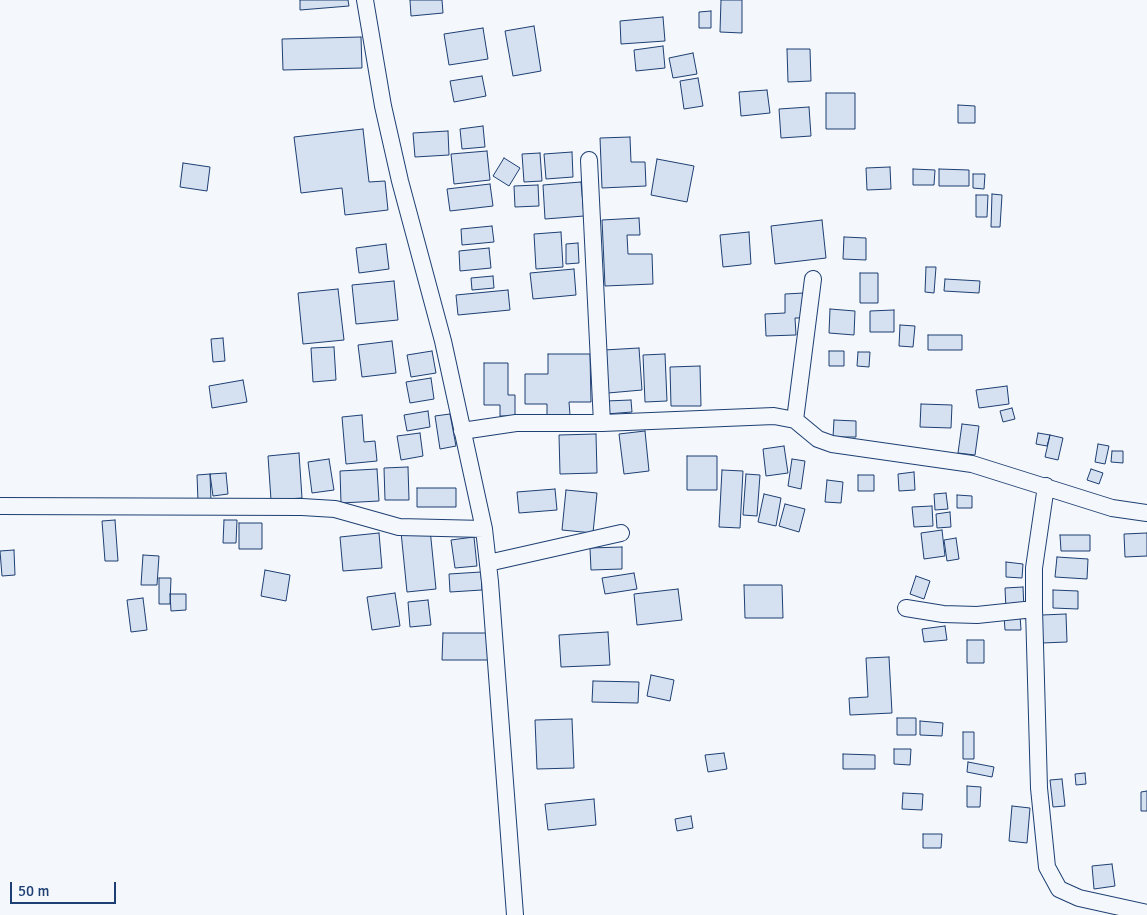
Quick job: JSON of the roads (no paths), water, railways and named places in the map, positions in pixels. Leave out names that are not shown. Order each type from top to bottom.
[{"type":"street","points":[[365,0],[383,106],[400,181],[443,341],[484,529],[515,915]]},
{"type":"street","points":[[590,160],[602,422]]},
{"type":"street","points":[[795,420],[813,278]]},
{"type":"street","points":[[462,431],[500,424],[774,416],[795,420],[818,439],[832,444],[972,464],[1112,508],[1147,513]]},
{"type":"street","points":[[1046,486],[1034,568],[1034,609],[1039,788],[1047,867],[1059,889],[1078,898],[1147,913]]},
{"type":"street","points":[[0,506],[334,508],[399,527],[484,529]]},
{"type":"street","points":[[488,563],[621,532]]},
{"type":"street","points":[[906,608],[943,614],[977,615],[1034,609]]}]
